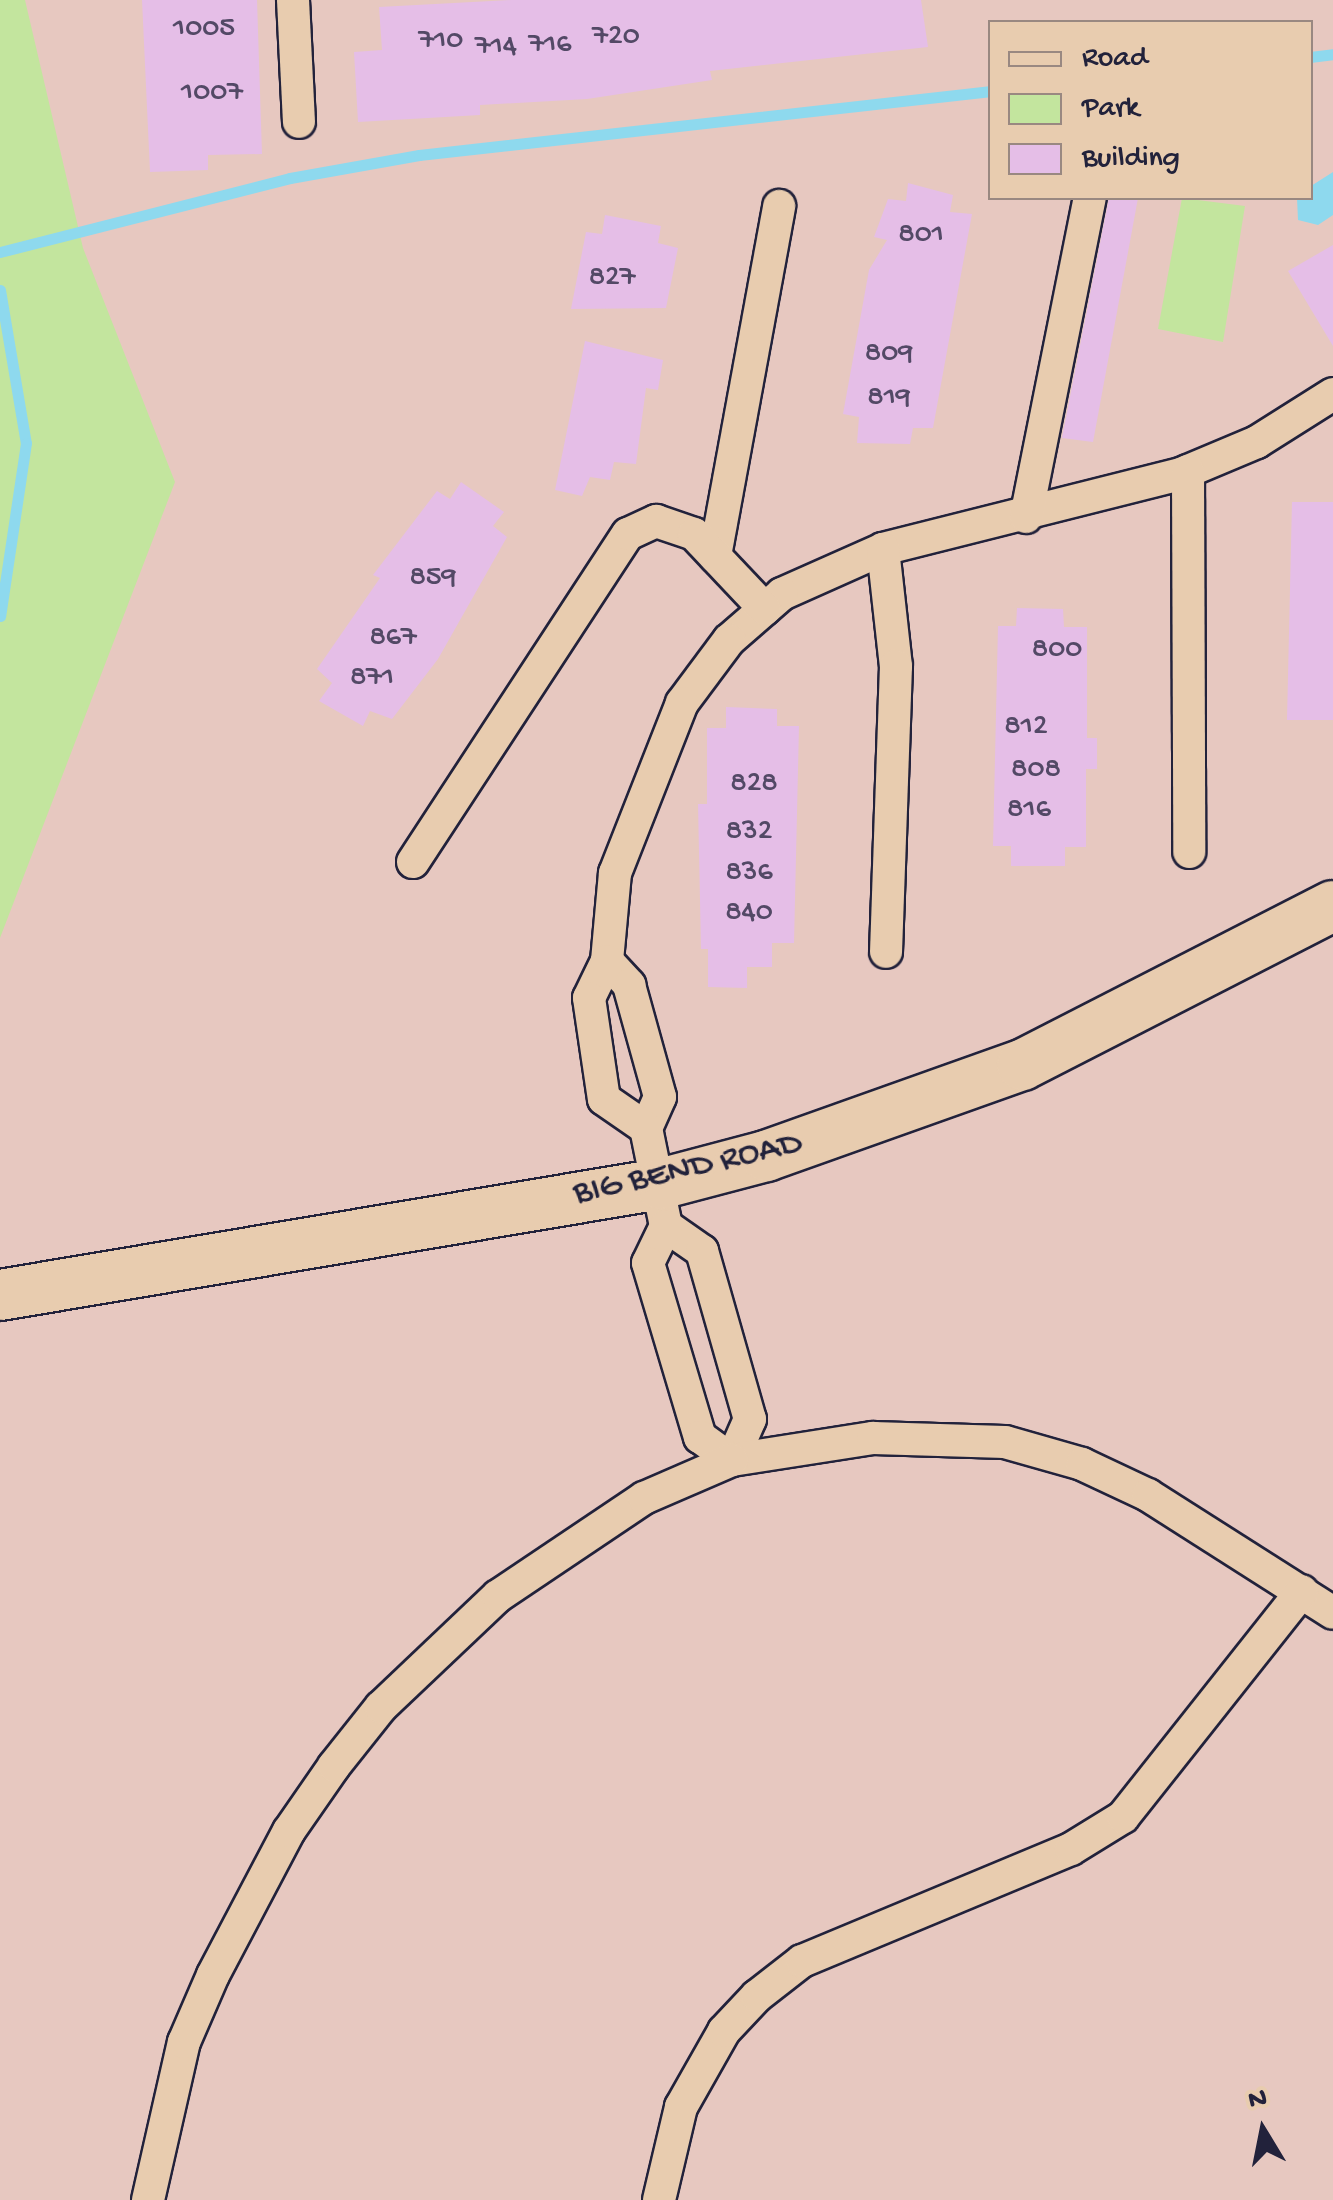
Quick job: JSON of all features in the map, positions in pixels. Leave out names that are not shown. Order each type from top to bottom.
[{"type":"main road","name":"BIG BEND ROAD","points":[[0,1294],[663,1205],[1022,1065],[1333,906]]},
{"type":"street","points":[[293,0],[299,122]]},
{"type":"street","points":[[1026,517],[1090,200]]},
{"type":"street","points":[[715,556],[779,206]]},
{"type":"street","points":[[646,1128],[604,1099],[588,998],[606,962],[616,873],[682,703],[729,640],[765,609],[828,567],[883,549],[1026,517],[1188,472],[1258,442],[1333,394]]},
{"type":"street","points":[[1188,472],[1189,852]]},
{"type":"street","points":[[414,862],[628,534],[656,521],[694,534],[765,609]]},
{"type":"street","points":[[883,549],[896,666],[886,952]]},
{"type":"street","points":[[606,962],[629,985],[660,1097],[646,1128],[663,1205],[648,1263],[700,1437],[732,1460]]},
{"type":"street","points":[[663,1205],[702,1250],[750,1419],[732,1460]]},
{"type":"street","points":[[148,2200],[184,2042],[213,1975],[289,1831],[358,1736],[441,1644],[577,1536],[732,1460],[872,1438],[1005,1442],[1082,1464],[1148,1496],[1333,1614]]},
{"type":"street","points":[[660,2200],[680,2107],[724,2031],[756,1996],[802,1960],[1071,1848],[1123,1818],[1302,1591]]},
{"type":"green space","points":[[0,0],[25,0],[83,248],[175,482],[0,938]]},
{"type":"green space","points":[[1182,200],[1245,206],[1223,342],[1158,329]]},
{"type":"water","points":[[1333,172],[1333,215],[1318,225],[1298,220],[1297,200],[1313,200],[1313,185]]},
{"type":"building","points":[[142,0],[257,0],[262,154],[208,155],[208,170],[150,172]]},
{"type":"building","points":[[511,0],[921,0],[928,47],[710,71],[712,80],[587,99],[480,105],[480,115],[358,122],[354,52],[382,50],[379,7]]},
{"type":"building","points":[[908,183],[953,195],[950,212],[972,214],[933,428],[913,428],[910,444],[857,443],[859,417],[843,414],[869,270],[887,240],[874,237],[888,199],[906,201]]},
{"type":"building","points":[[1109,200],[1138,200],[1093,442],[1062,438]]},
{"type":"building","points":[[605,215],[661,226],[658,243],[678,248],[666,308],[571,309],[586,232],[602,234]]},
{"type":"building","points":[[1333,245],[1333,346],[1288,271]]},
{"type":"building","points":[[585,341],[663,360],[658,390],[646,388],[636,464],[614,462],[610,480],[590,477],[582,496],[555,490]]},
{"type":"building","points":[[461,482],[504,512],[493,526],[507,537],[438,659],[392,719],[370,711],[363,726],[319,701],[332,683],[317,669],[380,578],[373,575],[437,491],[450,499]]},
{"type":"building","points":[[1292,502],[1333,502],[1333,720],[1287,720]]},
{"type":"building","points":[[1017,608],[1063,609],[1064,627],[1087,627],[1087,738],[1097,738],[1097,769],[1086,769],[1086,847],[1065,847],[1065,866],[1011,866],[1011,846],[993,846],[998,626],[1016,626]]},
{"type":"building","points":[[726,707],[777,709],[777,726],[799,726],[794,943],[772,943],[772,967],[747,967],[747,988],[708,987],[708,949],[701,949],[698,804],[707,804],[707,728],[726,728]]},
{"type":"waterway","points":[[1313,57],[1333,54]]},
{"type":"waterway","points":[[0,252],[290,178],[419,155],[988,91]]},
{"type":"waterway","points":[[0,290],[26,443],[0,616]]}]
